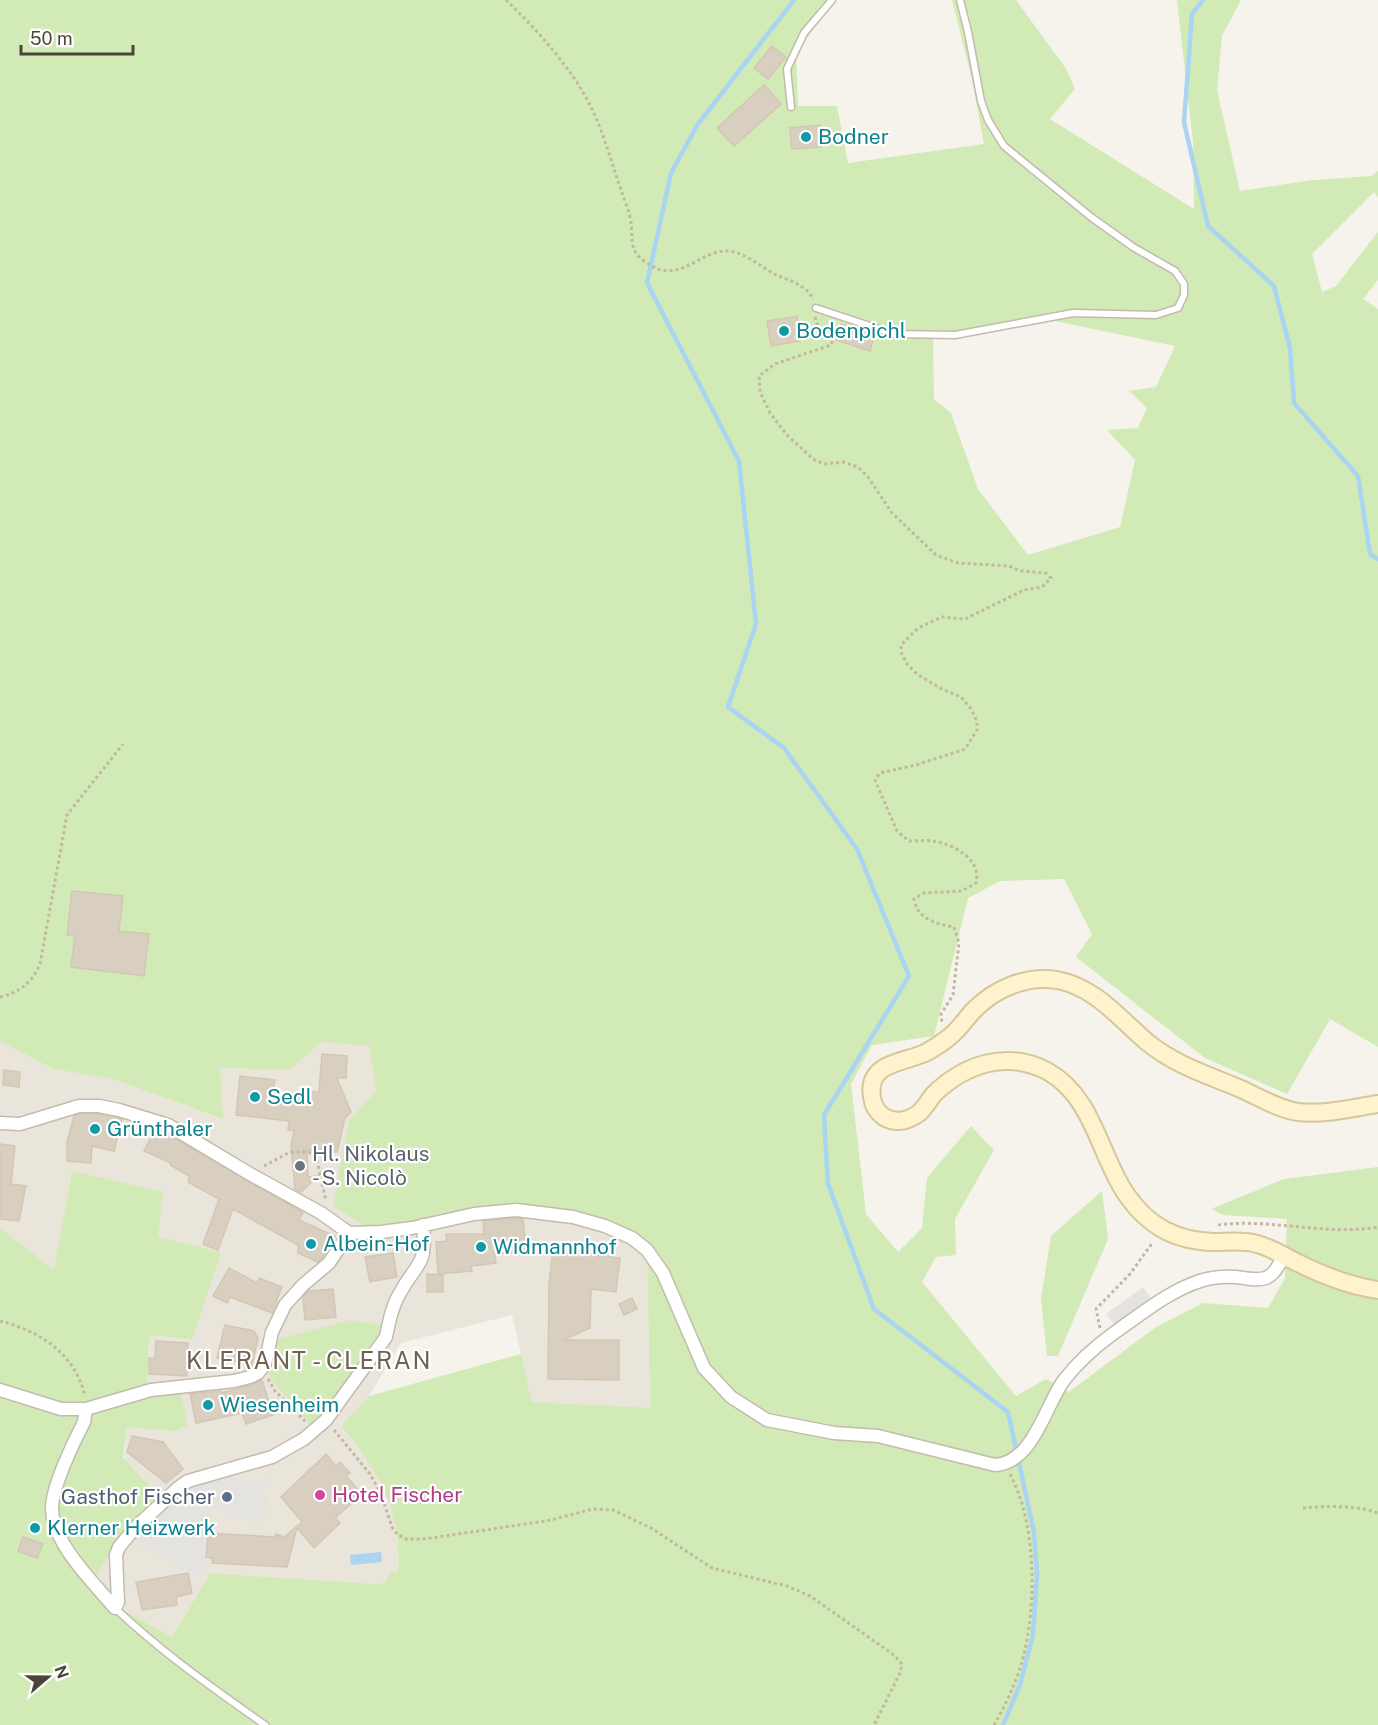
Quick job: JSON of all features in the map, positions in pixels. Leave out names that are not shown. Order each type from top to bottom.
[{"type":"street","points":[[1378,1104],[1319,1113],[1296,1112],[1276,1106],[1167,1056],[1146,1041],[1104,1002],[1082,988],[1056,980],[1014,983],[994,993],[975,1008],[951,1036],[926,1053],[882,1068],[874,1078],[871,1089],[872,1102],[876,1111],[896,1122],[907,1120],[920,1112],[932,1096],[952,1079],[970,1068],[993,1061],[1015,1061],[1036,1066],[1056,1077],[1075,1094],[1125,1192],[1142,1214],[1161,1230],[1184,1239],[1258,1244],[1328,1277],[1378,1290]]},
{"type":"street","points":[[0,1123],[20,1124],[80,1106],[99,1106],[168,1125],[321,1213],[349,1233],[381,1232],[474,1214],[516,1210],[573,1216],[605,1226],[632,1238],[647,1250],[663,1273],[704,1368],[730,1397],[767,1419],[834,1433],[878,1436],[986,1464],[1009,1463],[1025,1450],[1063,1382],[1077,1365],[1103,1341],[1155,1305],[1197,1282],[1224,1277],[1257,1281],[1264,1279],[1279,1267],[1283,1256]]},
{"type":"street","points":[[86,1409],[84,1422],[55,1493],[53,1519],[60,1538],[72,1556],[115,1608],[118,1602],[115,1564],[119,1546],[178,1488],[196,1478],[272,1457],[314,1431],[326,1420],[386,1337],[400,1291],[420,1264],[425,1248],[423,1225]]},
{"type":"street","points":[[0,1390],[61,1408],[86,1409],[151,1390],[234,1381],[250,1377],[262,1369],[272,1332],[285,1305],[303,1285],[329,1263],[349,1233]]},
{"type":"lane","points":[[791,107],[787,69],[804,33],[832,0]]},
{"type":"lane","points":[[816,308],[894,334],[955,335],[1073,313],[1156,315],[1178,308],[1184,296],[1184,284],[1175,272],[1133,247],[1090,217],[1004,146],[988,120],[981,101],[960,0]]},
{"type":"lane","points":[[115,1608],[140,1632],[265,1725]]},
{"type":"path","points":[[506,0],[529,22],[569,72],[592,107],[631,223],[631,242],[636,255],[658,270],[674,270],[690,266],[711,254],[728,251],[754,260],[775,274],[806,289],[815,301],[815,319],[818,327],[832,342],[831,345],[775,364],[759,376],[760,392],[770,413],[788,435],[813,459],[824,464],[843,462],[858,467],[868,477],[892,513],[936,555],[958,563],[1009,566],[1020,571],[1046,573],[1051,578],[1042,587],[1024,590],[965,619],[942,617],[918,628],[901,645],[901,652],[907,664],[918,675],[961,697],[977,721],[977,730],[965,749],[916,765],[880,773],[875,780],[897,831],[909,841],[934,841],[963,852],[978,875],[976,883],[962,891],[924,893],[914,899],[915,906],[922,916],[940,925],[954,927],[959,943],[953,995],[941,1014],[942,1027],[951,1036]]},
{"type":"path","points":[[0,998],[20,990],[36,975],[68,815],[123,744]]},
{"type":"path","points":[[250,1174],[290,1152],[309,1152],[316,1160],[326,1200],[321,1213]]},
{"type":"path","points":[[1214,1226],[1236,1223],[1338,1229],[1378,1227]]},
{"type":"path","points":[[1103,1341],[1096,1309],[1130,1274],[1161,1230]]},
{"type":"path","points":[[0,1321],[25,1329],[61,1351],[72,1365],[80,1381],[86,1409]]},
{"type":"path","points":[[262,1369],[275,1391],[314,1431]]},
{"type":"path","points":[[326,1420],[370,1474],[381,1494],[392,1527],[405,1539],[424,1539],[509,1527],[551,1520],[593,1509],[613,1510],[651,1528],[712,1568],[787,1586],[810,1596],[894,1655],[902,1664],[900,1673],[874,1725]]},
{"type":"path","points":[[994,1725],[1021,1665],[1029,1629],[1031,1540],[1009,1463]]},
{"type":"path","points":[[1303,1508],[1368,1509],[1378,1513]]},
{"type":"shaded area","points":[[0,1041],[53,1069],[112,1079],[222,1119],[219,1068],[290,1070],[321,1042],[369,1045],[376,1090],[349,1121],[474,1214],[573,1217],[647,1250],[650,1409],[532,1402],[512,1315],[401,1343],[369,1396],[341,1426],[375,1471],[387,1493],[395,1519],[399,1546],[398,1573],[385,1582],[377,1584],[210,1573],[172,1637],[86,1590],[117,1542],[127,1426],[173,1431],[147,1396],[149,1335],[158,1237],[72,1171],[54,1271],[0,1228]]},
{"type":"shaded area","points":[[1143,1287],[1151,1298],[1115,1325],[1106,1314]]},
{"type":"shaded area","points":[[233,1476],[235,1481],[274,1479],[262,1491],[268,1501],[263,1523],[236,1519],[214,1508],[208,1533],[205,1571],[202,1573],[196,1575],[132,1540],[185,1487]]},
{"type":"green space","points":[[0,0],[835,0],[796,53],[798,106],[837,106],[848,163],[984,144],[972,80],[952,0],[1016,0],[1067,70],[1075,89],[1050,119],[1194,209],[1193,142],[1177,0],[1241,0],[1222,36],[1217,90],[1240,191],[1313,180],[1371,176],[1378,171],[1378,197],[1374,192],[1312,254],[1322,292],[1336,286],[1378,232],[1378,280],[1363,299],[1378,309],[1378,1047],[1330,1019],[1287,1094],[1205,1058],[1076,957],[1092,934],[1064,879],[1000,881],[968,898],[934,1036],[872,1045],[851,1084],[866,1214],[898,1252],[922,1228],[927,1178],[971,1126],[994,1150],[955,1219],[956,1255],[936,1257],[922,1282],[1016,1396],[1046,1379],[1069,1392],[1156,1327],[1203,1303],[1268,1308],[1285,1278],[1287,1219],[1223,1215],[1211,1209],[1284,1179],[1378,1167],[1378,1725],[0,1725],[0,1228],[54,1270],[72,1171],[163,1192],[158,1237],[221,1252],[192,1339],[149,1335],[147,1395],[181,1392],[187,1426],[173,1431],[127,1427],[123,1458],[161,1498],[117,1542],[87,1590],[172,1637],[210,1573],[377,1584],[385,1582],[392,1571],[398,1572],[396,1529],[386,1493],[367,1460],[341,1426],[369,1396],[521,1354],[532,1402],[650,1408],[647,1250],[605,1226],[516,1210],[423,1225],[366,1227],[333,1206],[349,1121],[376,1090],[369,1046],[321,1042],[290,1070],[220,1068],[223,1119],[112,1079],[53,1069],[0,1041]],"holes":[[[1055,321],[1175,346],[1156,387],[1129,391],[1147,408],[1138,428],[1107,430],[1135,460],[1120,527],[1028,555],[978,489],[951,413],[934,399],[933,338]]]},
{"type":"green space","points":[[1102,1191],[1108,1239],[1058,1356],[1047,1356],[1041,1299],[1051,1236]]},
{"type":"green space","points":[[351,1320],[381,1325],[352,1379],[332,1405],[312,1425],[276,1386],[268,1372],[278,1339]]},
{"type":"water","points":[[381,1552],[382,1562],[351,1565],[350,1555]]},
{"type":"building","points":[[772,46],[786,57],[768,79],[754,68]]},
{"type":"building","points":[[764,85],[781,104],[734,146],[717,128]]},
{"type":"building","name":"Bodner","points":[[820,125],[821,147],[792,149],[790,128]]},
{"type":"building","name":"Bodenpichl","points":[[797,316],[801,341],[771,346],[767,321]]},
{"type":"building","points":[[841,324],[875,334],[870,351],[836,340]]},
{"type":"building","points":[[72,891],[123,896],[119,931],[149,934],[144,976],[71,967],[75,936],[67,935]]},
{"type":"building","points":[[322,1054],[347,1056],[346,1078],[337,1078],[351,1112],[345,1118],[337,1152],[307,1150],[308,1177],[318,1176],[301,1192],[295,1189],[291,1147],[294,1130],[288,1130],[289,1121],[236,1115],[240,1076],[275,1080],[273,1093],[306,1098],[307,1091],[319,1092]]},
{"type":"building","points":[[4,1070],[20,1072],[19,1087],[3,1085]]},
{"type":"building","name":"Grünthaler","points":[[98,1114],[122,1119],[114,1151],[92,1146],[91,1163],[67,1161],[67,1142],[74,1116]]},
{"type":"building","points":[[155,1130],[169,1135],[303,1213],[299,1220],[335,1236],[323,1257],[318,1262],[298,1253],[298,1245],[233,1209],[218,1250],[203,1244],[219,1199],[188,1182],[189,1176],[170,1165],[171,1163],[144,1151]]},
{"type":"building","points":[[0,1144],[15,1146],[11,1184],[26,1186],[19,1221],[0,1219]]},
{"type":"building","name":"Widmannhof","points":[[523,1219],[526,1251],[495,1254],[496,1263],[471,1266],[472,1271],[438,1274],[436,1242],[447,1241],[446,1234],[484,1234],[483,1221]]},
{"type":"building","points":[[553,1250],[620,1258],[616,1292],[591,1289],[590,1328],[563,1340],[619,1340],[619,1380],[548,1379],[549,1284]]},
{"type":"building","points":[[393,1253],[397,1277],[370,1282],[365,1257]]},
{"type":"building","points":[[229,1268],[257,1283],[259,1278],[282,1287],[272,1313],[230,1297],[227,1303],[213,1296]]},
{"type":"building","points":[[427,1274],[443,1275],[443,1292],[427,1292]]},
{"type":"building","points":[[333,1289],[336,1317],[305,1320],[303,1297],[308,1291]]},
{"type":"building","points":[[632,1298],[637,1309],[624,1315],[619,1304]]},
{"type":"building","points":[[225,1325],[254,1331],[258,1338],[252,1365],[217,1358]]},
{"type":"building","points":[[156,1341],[188,1343],[187,1376],[149,1374],[149,1358],[155,1358]]},
{"type":"building","points":[[262,1380],[273,1415],[246,1424],[242,1413],[196,1423],[190,1394],[221,1391],[221,1393]]},
{"type":"building","points":[[132,1436],[163,1442],[183,1469],[166,1483],[127,1452]]},
{"type":"building","points":[[326,1454],[336,1466],[340,1462],[350,1473],[346,1476],[362,1494],[335,1518],[340,1523],[314,1548],[297,1528],[287,1567],[212,1563],[213,1559],[206,1557],[208,1533],[275,1537],[276,1534],[284,1537],[302,1522],[281,1497]]},
{"type":"building","points":[[23,1537],[43,1544],[37,1558],[18,1551]]},
{"type":"building","points":[[188,1573],[192,1593],[176,1597],[177,1605],[142,1610],[136,1582]]},
{"type":"waterway","points":[[794,0],[698,124],[671,173],[647,283],[739,461],[756,624],[728,707],[784,748],[857,849],[909,976],[824,1115],[828,1184],[874,1309],[1008,1412],[1034,1532],[1037,1574],[1033,1635],[1020,1685],[1003,1725]]},
{"type":"waterway","points":[[1203,0],[1192,14],[1184,122],[1208,226],[1274,286],[1290,348],[1294,403],[1358,476],[1370,554],[1378,559]]},
{"type":"place","name":"Bodner","points":[[806,137]]},
{"type":"place","name":"Bodenpichl","points":[[784,331]]},
{"type":"place","name":"Sedl","points":[[255,1097]]},
{"type":"place","name":"Grünthaler","points":[[95,1129]]},
{"type":"place","name":"Hl. Nikolaus - S. Nicolò","points":[[300,1166]]},
{"type":"place","name":"Albein-Hof","points":[[311,1244]]},
{"type":"place","name":"Widmannhof","points":[[481,1247]]},
{"type":"place","name":"Wiesenheim","points":[[208,1405]]},
{"type":"place","name":"Hotel Fischer","points":[[320,1495]]},
{"type":"place","name":"Gasthof Fischer","points":[[227,1497]]},
{"type":"place","name":"Klerner Heizwerk","points":[[35,1528]]},
{"type":"district","name":"KLERANT - CLERAN","points":[[309,1361]]}]
